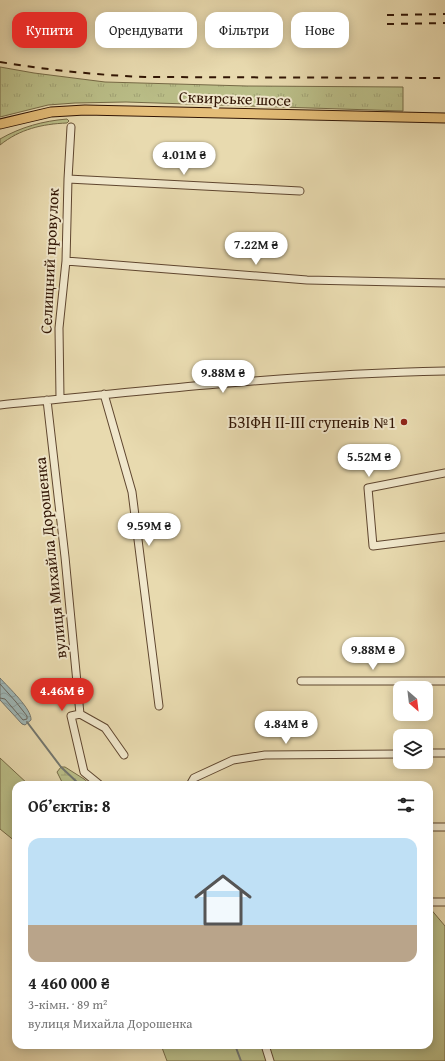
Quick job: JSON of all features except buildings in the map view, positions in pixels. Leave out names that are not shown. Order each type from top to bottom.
[{"type":"main road","name":"Сквирське шосе","points":[[0,124],[51,112],[85,110],[445,118]]},
{"type":"main road","name":"Сквирське шосе","points":[[0,131],[24,119]]},
{"type":"street","name":"Селищний провулок","points":[[60,398],[59,328],[66,261],[71,127]]},
{"type":"street","points":[[68,179],[300,191]]},
{"type":"street","points":[[66,261],[306,280],[445,283]]},
{"type":"street","points":[[0,405],[104,394],[346,374],[445,371]]},
{"type":"street","points":[[104,394],[132,492],[159,706]]},
{"type":"street","name":"вулиця Михайла Дорошенка","points":[[47,400],[65,557],[80,714]]},
{"type":"street","points":[[445,473],[368,488],[373,546],[445,537]]},
{"type":"street","points":[[301,681],[445,681]]},
{"type":"street","points":[[95,781],[84,772],[71,716],[80,714],[105,728],[124,755]]},
{"type":"street","points":[[433,753],[445,753]]},
{"type":"street","points":[[192,781],[194,778],[233,760],[265,755],[393,754]]},
{"type":"street","points":[[433,827],[445,827]]},
{"type":"street","points":[[433,902],[445,902]]},
{"type":"street","points":[[266,1049],[270,1061]]},
{"type":"green space","points":[[0,67],[105,82],[247,86],[403,87],[403,111],[126,102],[48,105],[0,117]]},
{"type":"green space","points":[[67,119],[69,121],[67,123],[40,126],[23,131],[0,145],[0,139],[24,128],[49,121]]},
{"type":"green space","points":[[0,758],[25,781],[12,781],[12,839],[0,829]]},
{"type":"green space","points":[[61,767],[65,767],[86,781],[62,781],[57,772]]},
{"type":"green space","points":[[433,912],[445,926],[445,1061],[167,1061],[162,1049],[433,1049]]},
{"type":"water","points":[[0,678],[28,710],[31,720],[25,725],[22,724],[0,700]]},
{"type":"waterway","points":[[27,722],[61,767],[76,781]]},
{"type":"waterway","points":[[236,1049],[241,1061]]},
{"type":"railway","points":[[387,15],[445,14]]},
{"type":"railway","points":[[387,24],[445,23]]},
{"type":"railway","points":[[0,62],[72,72],[145,77],[445,78]]},
{"type":"place","name":"БЗІФН ІІ-ІІІ ступенів №1","points":[[404,422]]}]
